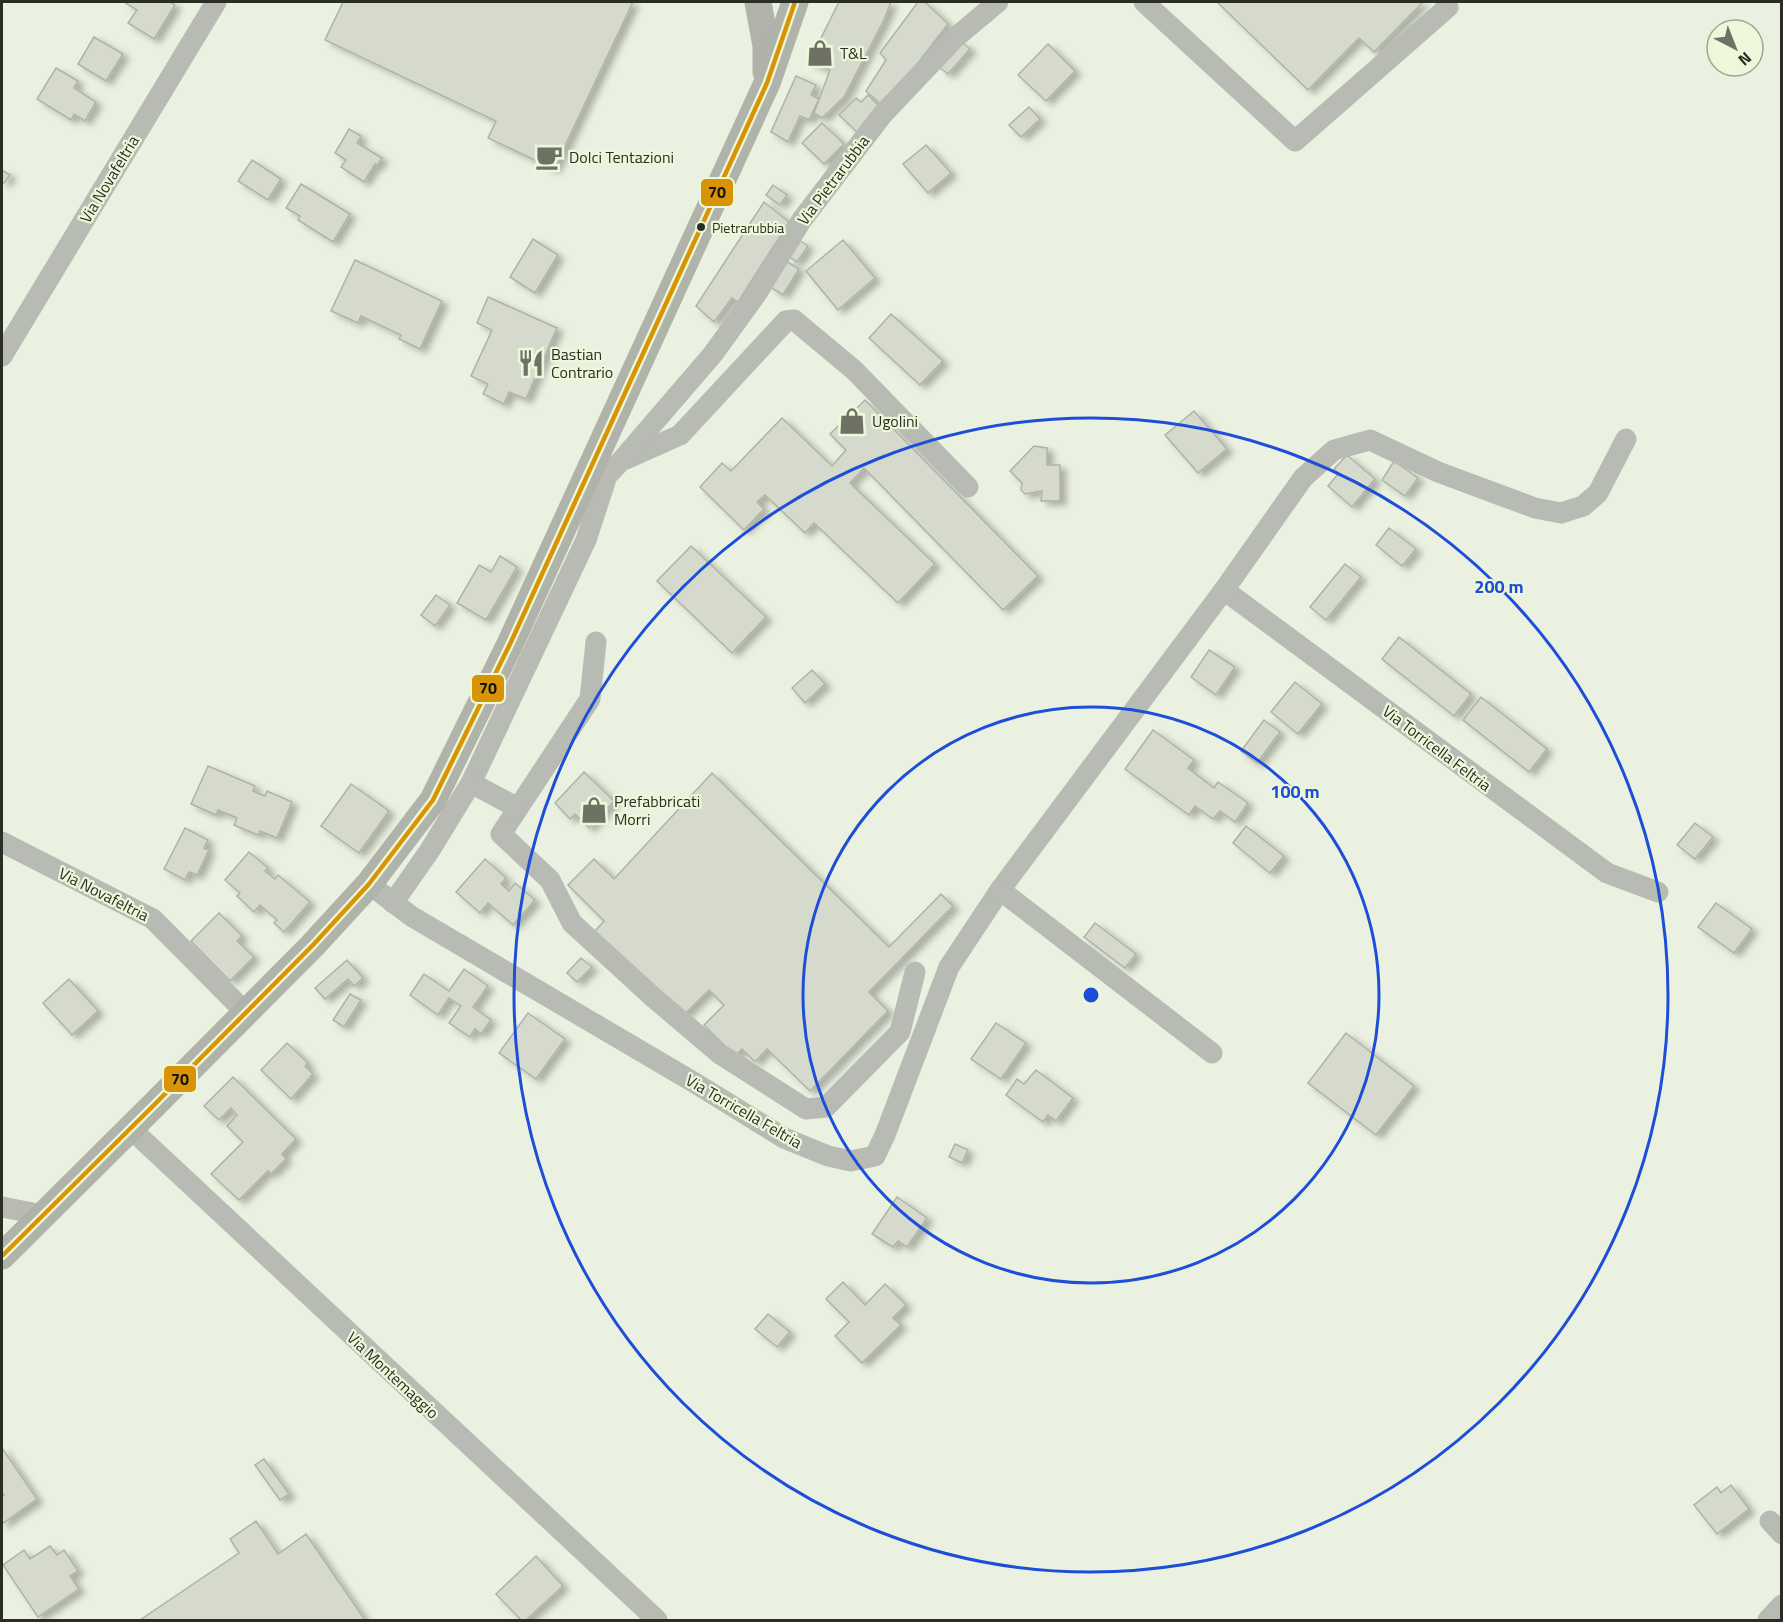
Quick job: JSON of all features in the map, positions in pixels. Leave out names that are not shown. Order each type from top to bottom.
[{"type":"main road","points":[[758,2],[766,46],[766,83]]},
{"type":"main road","points":[[2,1256],[246,1013],[369,884],[433,800],[510,644],[766,83],[795,2]]},
{"type":"street","name":"Via Novafeltria","points":[[2,356],[216,2]]},
{"type":"street","name":"Via Pietrarubbia","points":[[568,517],[621,461],[713,354],[758,292],[801,221],[882,115],[955,38],[998,2]]},
{"type":"street","points":[[1144,2],[1295,141],[1448,7],[1446,2]]},
{"type":"street","name":"Via Pietrarubbia","points":[[621,461],[680,435],[766,349],[786,321],[794,320],[854,370],[968,487]]},
{"type":"street","name":"Via Torricella Feltria","points":[[369,884],[411,916],[784,1138],[828,1156],[851,1161],[874,1156],[885,1135],[949,967],[1000,890],[1224,590],[1303,478],[1334,450],[1370,440],[1438,472],[1535,508],[1561,513],[1583,506],[1598,494],[1626,440]]},
{"type":"street","points":[[393,903],[430,850],[471,783],[586,540],[606,477]]},
{"type":"street","name":"Via Torricella Feltria","points":[[1224,590],[1607,873],[1658,892]]},
{"type":"street","points":[[596,642],[590,699],[501,834],[550,880],[572,923],[654,998],[720,1054],[806,1109],[826,1107],[900,1032],[915,972]]},
{"type":"street","points":[[471,783],[518,808]]},
{"type":"street","name":"Via Novafeltria","points":[[2,842],[153,919],[246,1013]]},
{"type":"street","points":[[1000,890],[1212,1053]]},
{"type":"street","name":"Via Montemaggio","points":[[131,1129],[657,1620]]},
{"type":"street","points":[[2,1207],[43,1215]]},
{"type":"street","points":[[1768,1620],[1782,1605]]},
{"type":"building","points":[[124,2],[170,2],[175,5],[154,39],[128,23],[137,10]]},
{"type":"building","points":[[343,2],[633,2],[554,169],[488,138],[496,121],[325,40]]},
{"type":"building","points":[[839,2],[891,2],[844,97],[822,118],[814,113],[830,70],[809,62]]},
{"type":"building","points":[[918,2],[925,2],[948,24],[884,107],[866,91],[886,60],[880,53]]},
{"type":"building","points":[[1217,2],[1423,2],[1374,52],[1359,38],[1308,90]]},
{"type":"building","points":[[94,37],[123,54],[106,81],[78,64]]},
{"type":"building","points":[[962,42],[970,49],[948,74],[940,68]]},
{"type":"building","points":[[1048,44],[1075,71],[1046,101],[1018,75]]},
{"type":"building","points":[[56,68],[78,81],[74,88],[96,102],[85,121],[74,114],[71,120],[37,99]]},
{"type":"building","points":[[796,76],[816,85],[811,95],[819,99],[809,120],[800,116],[788,142],[771,132]]},
{"type":"building","points":[[868,95],[882,109],[858,133],[839,115],[856,98],[861,102]]},
{"type":"building","points":[[1029,107],[1040,119],[1021,137],[1009,125]]},
{"type":"building","points":[[822,123],[844,144],[824,164],[802,143]]},
{"type":"building","points":[[349,129],[361,136],[357,143],[382,158],[377,166],[375,164],[364,182],[341,167],[346,160],[335,153]]},
{"type":"building","points":[[926,145],[951,173],[928,193],[903,164]]},
{"type":"building","points":[[252,160],[281,179],[268,200],[238,181]]},
{"type":"building","points":[[2,170],[10,175],[4,183],[2,182]]},
{"type":"building","points":[[301,184],[350,214],[333,242],[298,220],[300,216],[286,208]]},
{"type":"building","points":[[773,185],[787,195],[780,205],[766,195]]},
{"type":"building","points":[[764,202],[789,222],[738,302],[732,298],[714,322],[696,306]]},
{"type":"building","points":[[533,239],[558,255],[535,293],[510,277]]},
{"type":"building","points":[[799,240],[808,246],[797,262],[788,256]]},
{"type":"building","points":[[843,240],[875,278],[838,310],[806,271]]},
{"type":"building","points":[[355,260],[442,301],[420,349],[399,339],[401,335],[361,316],[358,323],[331,311]]},
{"type":"building","points":[[786,261],[799,269],[783,295],[770,287]]},
{"type":"building","points":[[488,297],[557,328],[526,399],[509,392],[504,404],[483,394],[488,384],[471,376],[492,330],[477,323]]},
{"type":"building","points":[[891,314],[943,361],[920,385],[869,338]]},
{"type":"building","points":[[865,400],[1038,576],[1003,610],[864,468],[850,483],[935,564],[898,603],[814,523],[805,533],[765,495],[757,502],[764,509],[744,530],[700,487],[722,463],[731,471],[782,418],[832,466],[846,450],[830,434]]},
{"type":"building","points":[[1194,411],[1227,449],[1198,473],[1165,435]]},
{"type":"building","points":[[1034,446],[1047,448],[1047,465],[1060,465],[1060,501],[1041,501],[1042,491],[1025,494],[1021,490],[1022,483],[1010,471]]},
{"type":"building","points":[[1347,455],[1375,479],[1352,507],[1328,486],[1339,473],[1334,469]]},
{"type":"building","points":[[1394,461],[1418,478],[1405,496],[1382,480]]},
{"type":"building","points":[[1389,528],[1416,549],[1402,566],[1376,545]]},
{"type":"building","points":[[691,546],[766,617],[732,653],[657,581]]},
{"type":"building","points":[[500,556],[517,567],[486,620],[457,603],[479,565],[491,572]]},
{"type":"building","points":[[1345,564],[1361,577],[1326,620],[1310,607]]},
{"type":"building","points":[[436,595],[450,605],[435,626],[421,615]]},
{"type":"building","points":[[1399,637],[1471,694],[1454,716],[1382,659]]},
{"type":"building","points":[[1209,650],[1235,667],[1216,695],[1191,677]]},
{"type":"building","points":[[812,670],[825,684],[805,703],[792,688]]},
{"type":"building","points":[[1295,682],[1322,704],[1298,734],[1271,712]]},
{"type":"building","points":[[1481,697],[1547,749],[1529,772],[1463,720]]},
{"type":"building","points":[[1264,720],[1280,732],[1257,763],[1241,751]]},
{"type":"building","points":[[1153,730],[1194,760],[1188,768],[1214,788],[1218,782],[1248,803],[1235,822],[1220,811],[1213,819],[1195,806],[1189,815],[1125,769]]},
{"type":"building","points":[[208,766],[255,786],[253,791],[265,796],[267,791],[292,802],[277,838],[260,831],[258,835],[234,825],[237,818],[218,810],[216,815],[191,804]]},
{"type":"building","points":[[584,772],[614,801],[589,828],[575,814],[570,819],[555,803]]},
{"type":"building","points":[[712,773],[889,947],[941,894],[953,906],[869,992],[888,1011],[810,1091],[767,1049],[755,1062],[742,1049],[735,1056],[704,1025],[724,1005],[709,990],[682,1017],[595,931],[604,921],[568,885],[594,859],[614,879]]},
{"type":"building","points":[[351,784],[389,811],[359,853],[321,826]]},
{"type":"building","points":[[1695,823],[1713,837],[1695,859],[1677,845]]},
{"type":"building","points":[[1246,826],[1284,856],[1270,873],[1233,843]]},
{"type":"building","points":[[185,828],[208,840],[204,848],[209,850],[197,875],[189,872],[185,880],[164,869]]},
{"type":"building","points":[[249,852],[268,868],[265,871],[275,879],[278,875],[310,902],[284,932],[274,923],[277,920],[260,905],[254,912],[237,896],[240,893],[225,880]]},
{"type":"building","points":[[485,859],[506,878],[501,884],[509,891],[515,883],[535,900],[513,925],[488,903],[480,913],[456,892]]},
{"type":"building","points":[[1716,903],[1752,929],[1734,953],[1698,927]]},
{"type":"building","points":[[219,913],[242,936],[237,941],[254,957],[230,981],[191,941]]},
{"type":"building","points":[[1095,923],[1136,954],[1125,968],[1084,937]]},
{"type":"building","points":[[581,958],[592,967],[577,982],[567,973]]},
{"type":"building","points":[[347,960],[363,978],[354,986],[348,979],[325,999],[315,988]]},
{"type":"building","points":[[464,969],[488,986],[473,1007],[491,1020],[481,1034],[475,1029],[470,1037],[449,1023],[461,1006],[449,998],[438,1015],[410,995],[424,974],[449,991]]},
{"type":"building","points":[[69,979],[98,1011],[72,1035],[43,1003]]},
{"type":"building","points":[[350,994],[361,1000],[344,1027],[333,1020]]},
{"type":"building","points":[[528,1013],[565,1039],[536,1079],[499,1053]]},
{"type":"building","points":[[996,1023],[1026,1043],[1001,1079],[971,1059]]},
{"type":"building","points":[[1346,1033],[1414,1086],[1376,1135],[1308,1083]]},
{"type":"building","points":[[287,1043],[308,1063],[305,1066],[313,1074],[291,1099],[261,1070]]},
{"type":"building","points":[[1036,1070],[1073,1098],[1056,1121],[1048,1115],[1043,1122],[1006,1095],[1017,1079],[1024,1084]]},
{"type":"building","points":[[233,1077],[296,1139],[282,1154],[286,1159],[271,1174],[268,1171],[239,1200],[211,1174],[243,1142],[227,1126],[237,1115],[231,1108],[219,1120],[204,1106]]},
{"type":"building","points":[[955,1144],[968,1150],[962,1163],[949,1157]]},
{"type":"building","points":[[897,1197],[927,1218],[907,1247],[898,1241],[893,1247],[872,1234]]},
{"type":"building","points":[[843,1282],[865,1305],[885,1284],[906,1305],[893,1318],[901,1325],[862,1363],[835,1336],[849,1322],[826,1299]]},
{"type":"building","points":[[768,1314],[790,1332],[777,1347],[755,1329]]},
{"type":"building","points":[[2,1448],[37,1499],[2,1524],[2,1496],[4,1495],[2,1492]]},
{"type":"building","points":[[264,1459],[289,1494],[280,1500],[255,1465]]},
{"type":"building","points":[[1731,1485],[1749,1509],[1717,1534],[1694,1505],[1717,1487],[1721,1493]]},
{"type":"building","points":[[256,1521],[278,1554],[306,1534],[365,1620],[140,1620],[239,1553],[230,1539]]},
{"type":"building","points":[[50,1546],[57,1555],[64,1550],[78,1571],[70,1576],[79,1589],[38,1617],[3,1565],[24,1550],[30,1559]]},
{"type":"building","points":[[536,1556],[563,1586],[526,1620],[521,1620],[496,1594]]},
{"type":"transit line","name":"70","points":[[2,1256],[313,945],[369,884],[433,800],[510,644],[767,83],[795,2]]},
{"type":"place","name":"T&L","points":[[820,53]]},
{"type":"place","name":"Dolci Tentazioni","points":[[549,157]]},
{"type":"place","name":"Pietrarubbia","points":[[701,227]]},
{"type":"place","name":"Bastian Contrario","points":[[531,363]]},
{"type":"place","name":"Ugolini","points":[[852,421]]},
{"type":"place","name":"Prefabbricati Morri","points":[[594,810]]}]
